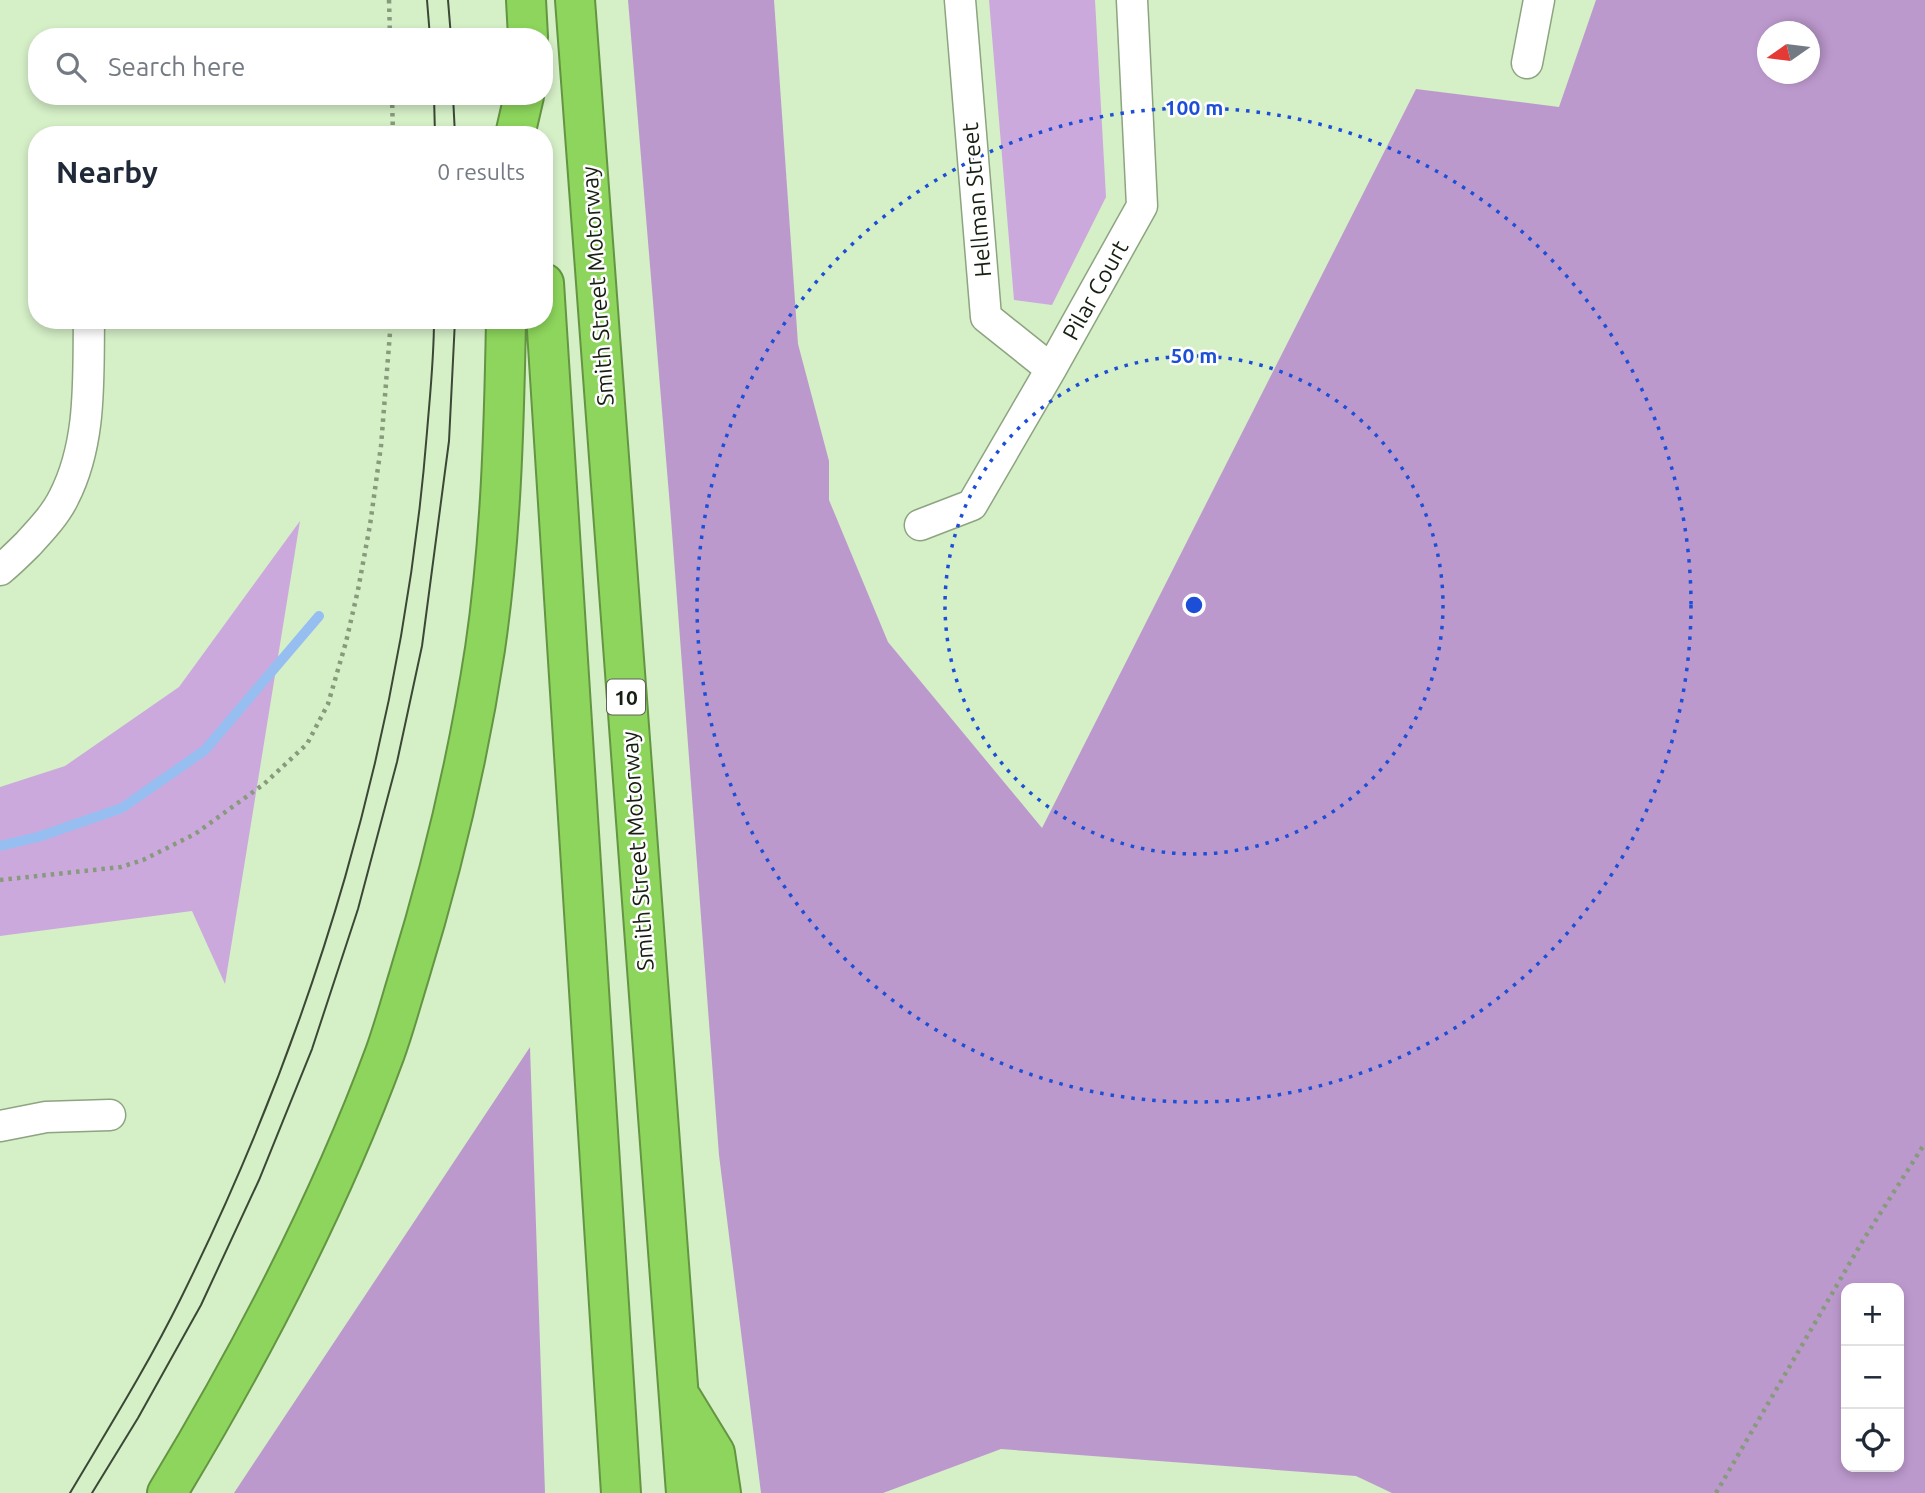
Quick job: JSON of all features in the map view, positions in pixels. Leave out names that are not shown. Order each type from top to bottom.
[{"type":"highway","points":[[526,0],[528,28]]},
{"type":"highway","name":"Smith Street Motorway","points":[[575,0],[686,1493]]},
{"type":"highway","points":[[517,126],[522,105]]},
{"type":"highway","points":[[533,105],[535,126]]},
{"type":"highway","points":[[167,1493],[215,1414],[279,1293],[343,1157],[385,1052],[428,913],[461,785],[485,647],[503,449],[506,329]]},
{"type":"highway","points":[[547,329],[621,1493]]},
{"type":"highway","points":[[679,1394],[715,1453],[721,1493]]},
{"type":"street","name":"Hellman Street","points":[[960,0],[986,317],[1051,369]]},
{"type":"street","name":"Pilar Court","points":[[920,525],[972,505],[1142,206],[1132,0]]},
{"type":"street","points":[[1527,64],[1539,0]]},
{"type":"street","points":[[0,570],[40,531],[64,498],[80,455],[87,412],[89,329]]},
{"type":"street","points":[[0,1126],[46,1117],[110,1115]]},
{"type":"path","points":[[389,0],[390,28]]},
{"type":"path","points":[[392,105],[393,126]]},
{"type":"path","points":[[0,880],[121,867],[143,860],[195,834],[264,784],[307,744],[328,704],[358,590],[381,446],[390,329]]},
{"type":"path","points":[[1716,1493],[1861,1242],[1925,1143]]},
{"type":"shaded area","points":[[628,0],[774,0],[798,344],[829,461],[829,500],[888,642],[1042,828],[1416,89],[1559,107],[1596,0],[1925,0],[1925,1493],[1392,1493],[1356,1476],[1001,1449],[883,1493],[761,1493],[719,1155],[671,519]]},
{"type":"shaded area","points":[[989,0],[1095,0],[1106,197],[1052,305],[1014,300]]},
{"type":"shaded area","points":[[300,521],[225,984],[192,911],[0,936],[0,787],[65,766],[179,687]]},
{"type":"shaded area","points":[[530,1047],[545,1493],[234,1493]]},
{"type":"waterway","points":[[0,846],[38,837],[122,808],[205,750],[319,616]]},
{"type":"tram line","points":[[427,0],[429,28]]},
{"type":"tram line","points":[[448,0],[450,28]]},
{"type":"tram line","points":[[434,105],[435,126]]},
{"type":"tram line","points":[[453,105],[455,126]]},
{"type":"tram line","points":[[70,1493],[168,1323],[229,1195],[273,1091],[311,985],[345,877],[374,767],[397,657],[415,545],[431,390],[434,329]]},
{"type":"tram line","points":[[92,1493],[138,1418],[201,1305],[259,1180],[312,1049],[358,909],[397,762],[422,646],[449,441],[455,329]]}]
